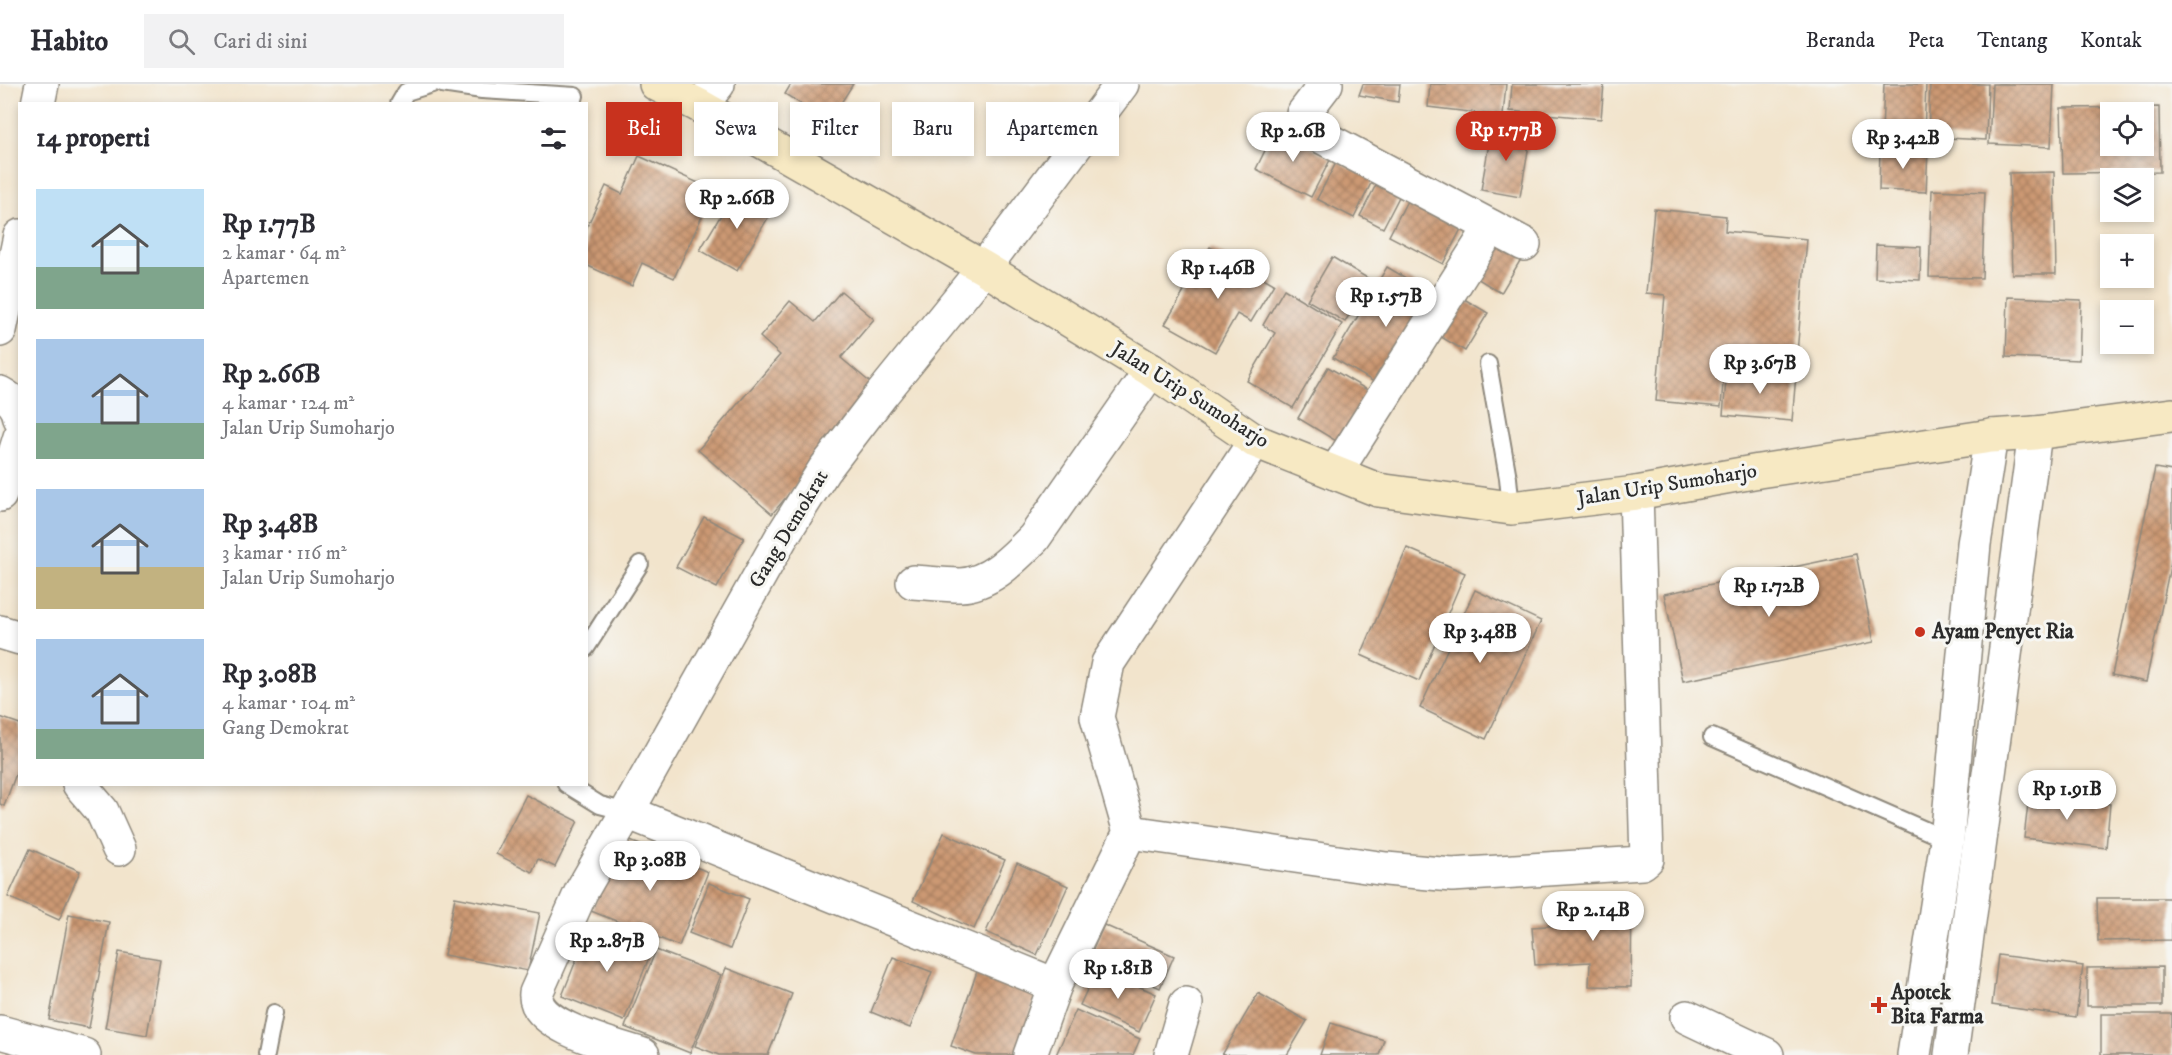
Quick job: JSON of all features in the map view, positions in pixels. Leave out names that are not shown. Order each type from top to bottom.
[{"type":"main road","name":"Jalan Urip Sumoharjo","points":[[656,84],[709,95],[1151,370],[1255,441],[1378,489],[1511,508],[1636,493],[1759,471],[1991,436],[2035,433],[2172,414]]},
{"type":"street","points":[[38,102],[42,84]]},
{"type":"street","name":"Gang Demokrat","points":[[642,1055],[559,1026],[542,1012],[535,999],[581,892],[781,538],[824,470],[984,268],[1122,84]]},
{"type":"street","points":[[1326,84],[1303,114],[1303,122],[1309,130],[1524,244]]},
{"type":"street","points":[[1335,472],[1491,227]]},
{"type":"street","points":[[0,330],[18,245]]},
{"type":"street","points":[[913,582],[963,585],[992,576],[1016,556],[1034,538],[1151,370]]},
{"type":"street","points":[[0,393],[18,408]]},
{"type":"street","points":[[1951,1055],[2035,433]]},
{"type":"street","points":[[1914,1055],[1947,840],[1974,544],[1991,436]]},
{"type":"street","points":[[1030,1055],[1055,985],[1130,832],[1097,717],[1108,663],[1255,441]]},
{"type":"street","points":[[0,495],[18,447]]},
{"type":"street","points":[[1130,832],[1386,869],[1452,875],[1642,863],[1647,859],[1636,493]]},
{"type":"street","points":[[0,632],[18,637]]},
{"type":"street","points":[[81,786],[102,811],[119,849]]},
{"type":"street","points":[[627,812],[1055,985]]},
{"type":"street","points":[[1170,1055],[1186,1004]]},
{"type":"street","points":[[1687,1017],[1767,1055]]},
{"type":"street","points":[[0,1032],[84,1055]]},
{"type":"lane","points":[[400,102],[406,92],[432,84]]},
{"type":"lane","points":[[442,84],[482,90],[575,94]]},
{"type":"lane","points":[[1488,364],[1511,508]]},
{"type":"lane","points":[[588,645],[640,564]]},
{"type":"lane","points":[[1712,737],[1947,840],[1978,848]]},
{"type":"lane","points":[[569,786],[600,805],[627,812]]},
{"type":"lane","points":[[266,1055],[274,1013]]},
{"type":"building","points":[[791,84],[853,84],[842,102],[798,102],[785,94]]},
{"type":"building","points":[[1363,84],[1400,84],[1398,102],[1359,95]]},
{"type":"building","points":[[1430,84],[1506,84],[1503,116],[1428,107]]},
{"type":"building","points":[[1512,84],[1604,84],[1601,119],[1510,111]]},
{"type":"building","points":[[1884,84],[1926,84],[1924,134],[1882,132]]},
{"type":"building","points":[[1930,84],[1988,84],[1986,140],[1928,137]]},
{"type":"building","points":[[1992,84],[2054,84],[2051,147],[1989,144]]},
{"type":"building","points":[[2154,107],[2159,107],[2160,172],[2154,172],[2154,168],[2100,168],[2100,173],[2063,173],[2061,108],[2100,108],[2100,156],[2154,156]]},
{"type":"building","points":[[1492,126],[1531,133],[1520,197],[1481,190]]},
{"type":"building","points":[[1275,130],[1331,158],[1311,197],[1256,169]]},
{"type":"building","points":[[1880,149],[1928,150],[1926,192],[1879,190]]},
{"type":"building","points":[[639,156],[714,190],[674,278],[642,263],[632,286],[588,266],[588,225],[606,186],[622,194]]},
{"type":"building","points":[[1337,161],[1373,179],[1354,218],[1317,199]]},
{"type":"building","points":[[2054,172],[2056,274],[2012,274],[2009,173]]},
{"type":"building","points":[[1379,179],[1402,191],[1383,228],[1360,216]]},
{"type":"building","points":[[737,188],[773,209],[737,271],[700,250]]},
{"type":"building","points":[[1932,190],[1985,192],[1982,278],[1929,277]]},
{"type":"building","points":[[1410,195],[1464,223],[1443,264],[1389,236]]},
{"type":"building","points":[[1654,209],[1726,216],[1725,231],[1807,239],[1797,353],[1726,346],[1721,407],[1656,401],[1665,295],[1646,293]]},
{"type":"building","points":[[1489,234],[1524,254],[1501,293],[1467,272]]},
{"type":"building","points":[[1876,245],[1921,247],[1920,280],[1875,278]]},
{"type":"building","points":[[1210,247],[1274,284],[1251,322],[1237,314],[1215,352],[1165,324]]},
{"type":"building","points":[[1332,257],[1369,279],[1345,322],[1307,300]]},
{"type":"building","points":[[1387,267],[1440,298],[1386,389],[1333,358]]},
{"type":"building","points":[[1284,289],[1342,324],[1293,408],[1247,381],[1275,333],[1263,325]]},
{"type":"building","points":[[841,291],[874,319],[841,358],[878,389],[772,514],[698,450],[780,355],[760,337],[790,301],[815,322]]},
{"type":"building","points":[[1454,293],[1488,313],[1465,351],[1431,331]]},
{"type":"building","points":[[2008,297],[2081,300],[2079,360],[2006,357]]},
{"type":"building","points":[[1328,367],[1376,395],[1346,447],[1298,418]]},
{"type":"building","points":[[1727,369],[1796,375],[1792,421],[1723,415]]},
{"type":"building","points":[[2155,468],[2172,471],[2172,557],[2146,682],[2112,675]]},
{"type":"building","points":[[704,517],[744,538],[717,588],[676,567]]},
{"type":"building","points":[[1407,548],[1465,573],[1419,681],[1361,655]]},
{"type":"building","points":[[1856,554],[1874,642],[1683,681],[1664,594]]},
{"type":"building","points":[[1475,590],[1541,621],[1486,739],[1420,708]]},
{"type":"building","points":[[0,717],[18,723],[18,768],[4,806],[0,804]]},
{"type":"building","points":[[526,795],[578,821],[555,867],[538,859],[532,872],[496,854]]},
{"type":"building","points":[[2029,795],[2110,804],[2106,848],[2024,838]]},
{"type":"building","points":[[944,833],[1005,860],[974,929],[913,901]]},
{"type":"building","points":[[620,837],[708,872],[679,946],[591,911]]},
{"type":"building","points":[[30,849],[80,871],[59,920],[8,897]]},
{"type":"building","points":[[1017,863],[1068,886],[1037,955],[986,932]]},
{"type":"building","points":[[709,883],[749,899],[730,949],[689,933]]},
{"type":"building","points":[[1591,894],[1632,894],[1631,987],[1589,986],[1590,962],[1535,965],[1532,927],[1590,923]]},
{"type":"building","points":[[455,897],[540,913],[528,971],[444,955]]},
{"type":"building","points":[[2097,898],[2172,898],[2172,940],[2098,941]]},
{"type":"building","points":[[69,914],[109,922],[89,1028],[49,1020]]},
{"type":"building","points":[[590,925],[652,950],[624,1021],[562,996]]},
{"type":"building","points":[[1104,925],[1174,956],[1160,988],[1090,956]]},
{"type":"building","points":[[656,950],[721,975],[690,1053],[625,1027]]},
{"type":"building","points":[[119,952],[160,959],[147,1035],[105,1028]]},
{"type":"building","points":[[1998,955],[2083,966],[2076,1017],[1992,1005]]},
{"type":"building","points":[[893,957],[932,972],[910,1028],[871,1012]]},
{"type":"building","points":[[979,966],[1040,987],[1016,1055],[976,1055],[951,1046]]},
{"type":"building","points":[[2162,967],[2162,1006],[2087,1006],[2087,968]]},
{"type":"building","points":[[726,968],[792,994],[768,1055],[719,1055],[695,1046]]},
{"type":"building","points":[[1097,968],[1156,994],[1139,1032],[1080,1005]]},
{"type":"building","points":[[1258,993],[1307,1021],[1287,1055],[1222,1055]]},
{"type":"building","points":[[1076,1010],[1140,1039],[1133,1055],[1056,1055]]},
{"type":"building","points":[[2101,1014],[2172,1014],[2172,1055],[2101,1055]]},
{"type":"building","points":[[1331,1023],[1384,1040],[1379,1055],[1320,1055]]},
{"type":"place","name":"Ayam Penyet Ria","points":[[1920,632]]},
{"type":"place","name":"Apotek Bita Farma","points":[[1879,1005]]}]
